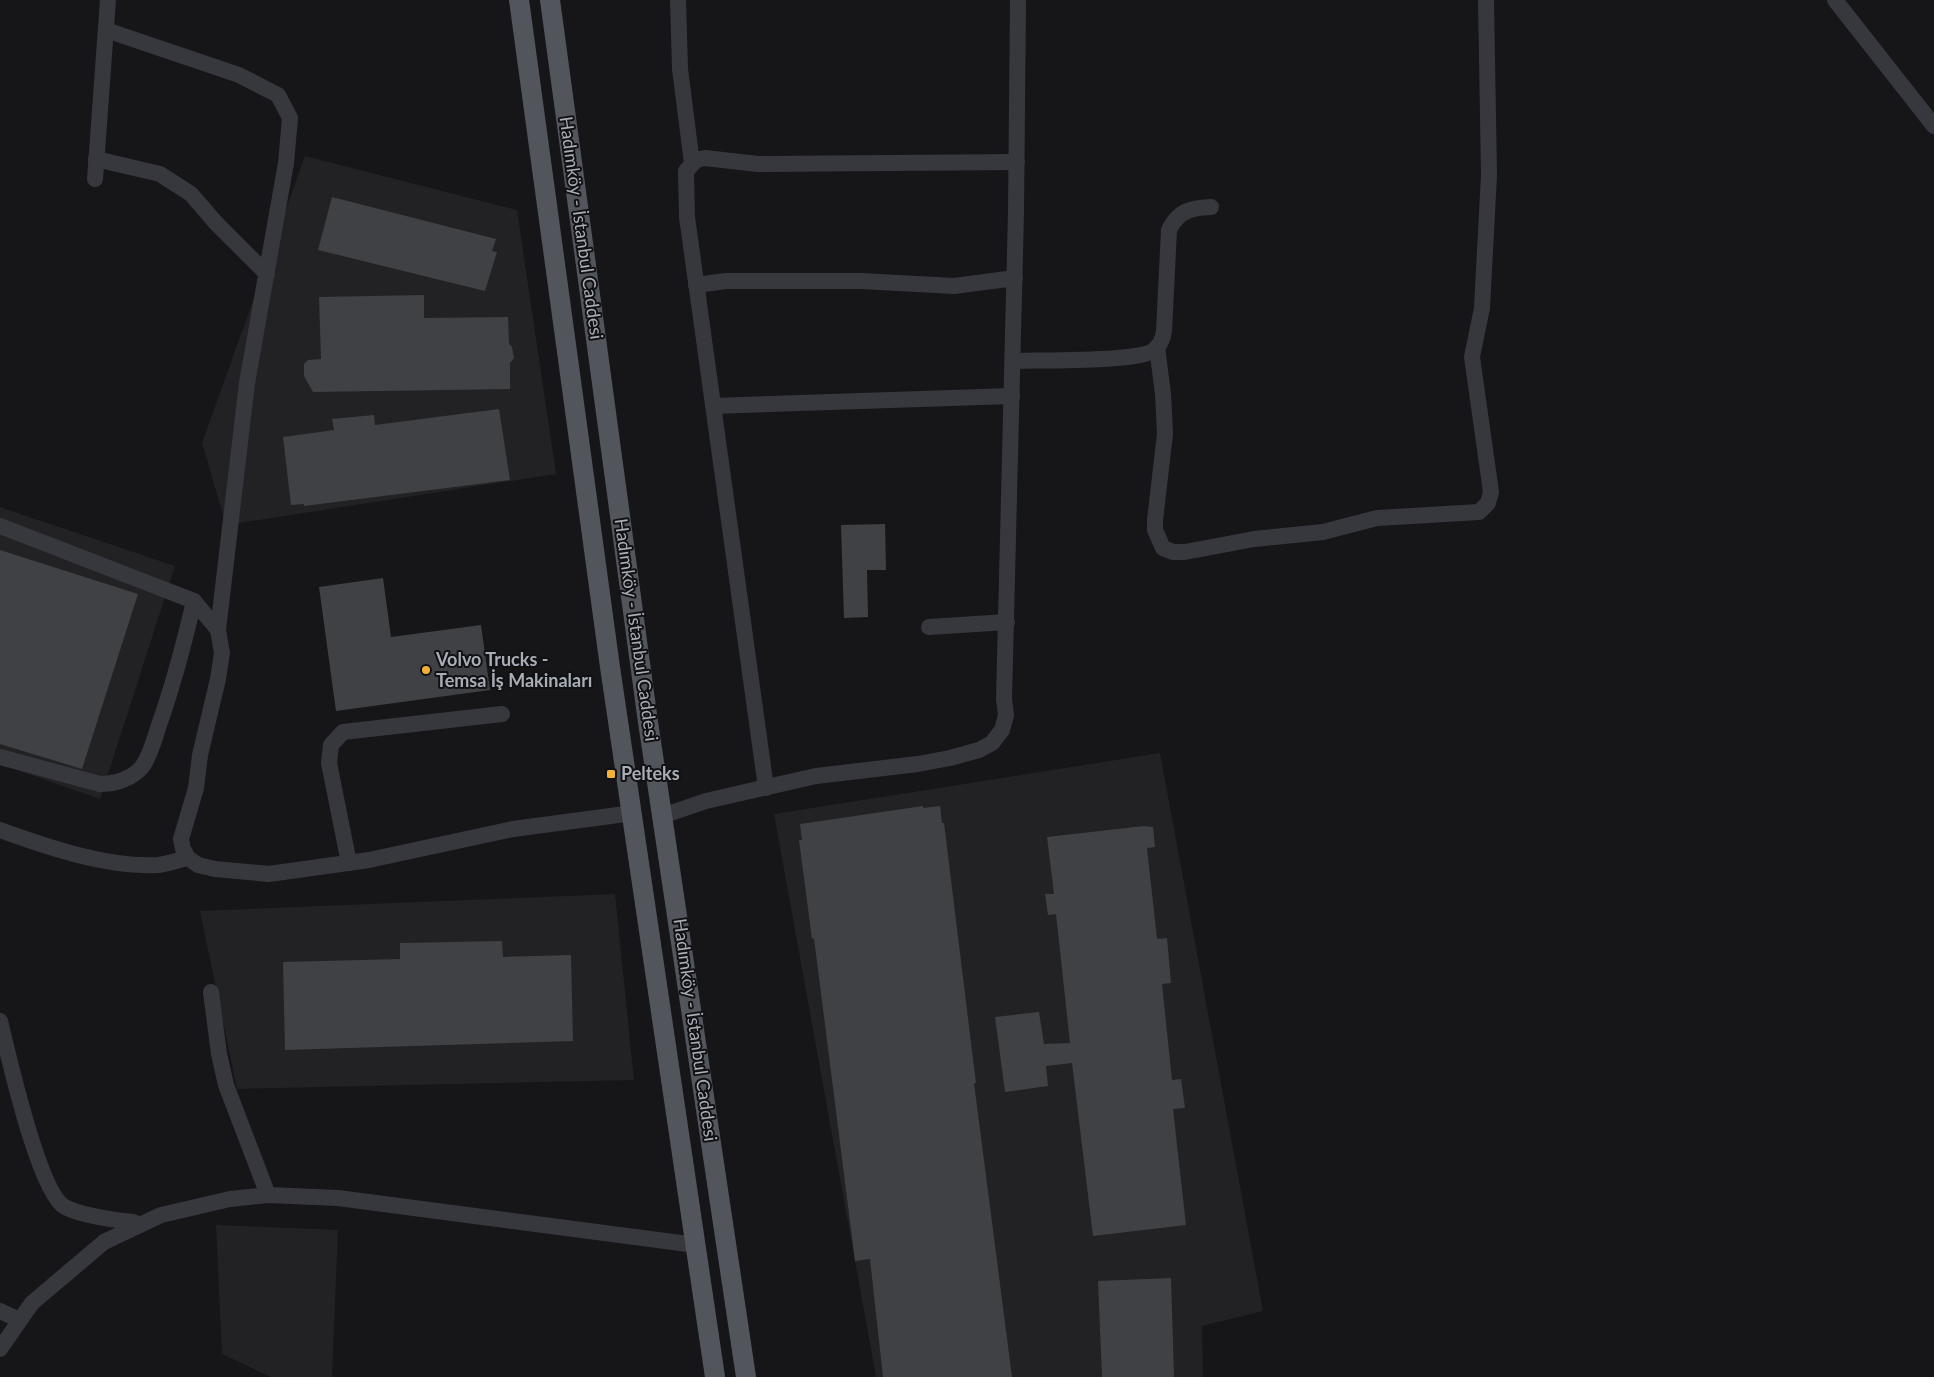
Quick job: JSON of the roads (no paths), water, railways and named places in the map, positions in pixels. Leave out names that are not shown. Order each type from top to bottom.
[{"type":"main road","name":"Hadımköy - İstanbul Caddesi","points":[[519,0],[608,657],[633,813],[715,1377]]},
{"type":"main road","name":"Hadımköy - İstanbul Caddesi","points":[[550,0],[662,816],[746,1377]]},
{"type":"street","points":[[95,179],[108,0]]},
{"type":"street","points":[[678,0],[680,68],[692,163],[686,177],[687,217],[766,788]]},
{"type":"street","points":[[662,816],[706,802],[816,776],[950,758],[986,747],[1002,730],[1006,715],[1004,699],[1015,278],[1018,0]]},
{"type":"street","points":[[1211,207],[1196,208],[1182,212],[1175,218],[1169,230],[1164,331],[1157,347],[1163,394],[1165,434],[1157,487],[1155,530],[1163,548],[1173,552],[1185,552],[1254,539],[1323,532],[1377,518],[1479,512],[1488,503],[1491,492],[1472,358],[1482,308],[1489,175],[1486,0]]},
{"type":"street","points":[[1835,0],[1934,126]]},
{"type":"street","points":[[106,30],[239,75],[278,95],[290,118],[286,162],[247,383],[218,630],[222,652],[218,679],[200,755],[196,788],[181,840],[188,858],[198,865],[215,869],[269,874],[349,863],[514,830],[633,813]]},
{"type":"street","points":[[692,163],[705,158],[758,164],[1016,162]]},
{"type":"street","points":[[96,159],[160,174],[191,194],[216,223],[266,274]]},
{"type":"street","points":[[696,285],[726,281],[861,280],[954,286],[1015,278]]},
{"type":"street","points":[[1013,361],[1105,358],[1147,354],[1157,347]]},
{"type":"street","points":[[713,406],[1012,396]]},
{"type":"street","points":[[0,526],[194,601],[218,630]]},
{"type":"street","points":[[0,757],[100,784],[112,784],[132,775],[142,767],[150,753],[173,686],[194,601]]},
{"type":"street","points":[[929,627],[1007,622]]},
{"type":"street","points":[[349,863],[329,763],[331,745],[343,732],[502,714]]},
{"type":"street","points":[[0,830],[124,865],[160,865],[188,858]]},
{"type":"street","points":[[211,992],[219,1054],[226,1085],[268,1195]]},
{"type":"street","points":[[0,1021],[17,1094],[50,1191],[66,1208],[140,1225]]},
{"type":"street","points":[[0,1349],[32,1303],[104,1242],[161,1216],[230,1199],[268,1195],[338,1198],[696,1245]]},
{"type":"street","points":[[0,1311],[19,1320]]},
{"type":"place","name":"Volvo Trucks - Temsa İş Makinaları","points":[[426,670]]},
{"type":"place","name":"Pelteks","points":[[611,774]]}]
